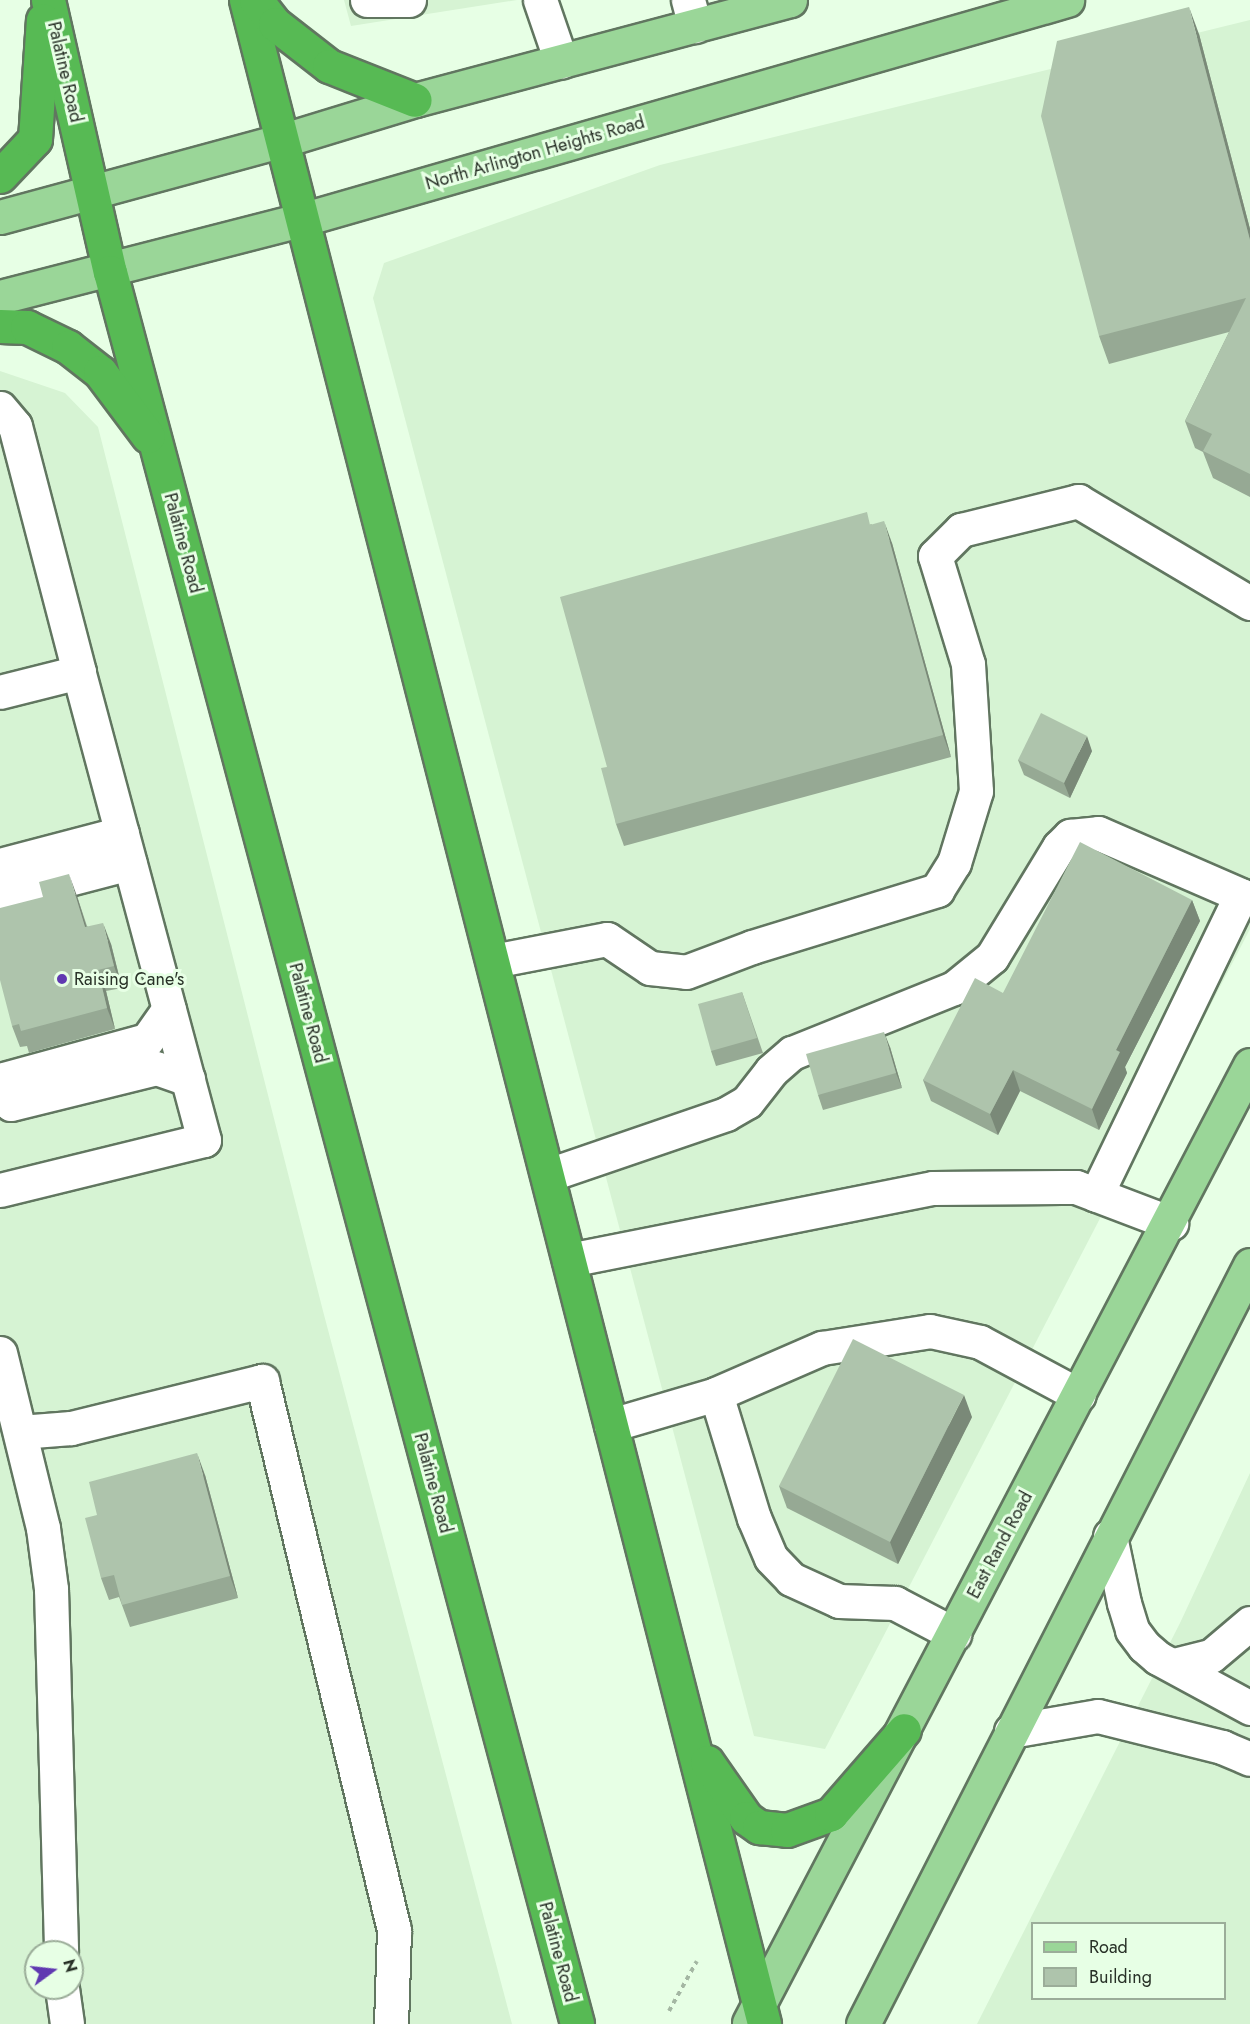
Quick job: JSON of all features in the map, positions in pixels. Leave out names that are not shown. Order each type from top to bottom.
[{"type":"highway","points":[[0,176],[35,139],[47,0]]},
{"type":"highway","name":"Palatine Road","points":[[47,0],[110,272],[577,2024]]},
{"type":"highway","points":[[246,0],[284,140],[548,1175],[690,1736],[757,2018]]},
{"type":"highway","points":[[256,0],[275,24],[329,66],[415,100]]},
{"type":"highway","points":[[0,326],[27,327],[76,353],[100,372],[158,449]]},
{"type":"highway","points":[[690,1736],[736,1810],[759,1827],[781,1830],[808,1825],[831,1814],[904,1730]]},
{"type":"main road","points":[[0,217],[284,140],[415,100],[561,61],[692,13],[790,0]]},
{"type":"main road","name":"North Arlington Heights Road","points":[[0,297],[110,272],[304,219],[1067,0]]},
{"type":"main road","name":"East Rand Road","points":[[757,2018],[1250,1065]]},
{"type":"main road","points":[[863,2024],[1250,1265]]},
{"type":"lane","points":[[367,0],[409,0]]},
{"type":"lane","points":[[540,0],[561,61]]},
{"type":"lane","points":[[0,408],[15,426],[204,1140],[0,1190]]},
{"type":"lane","points":[[494,962],[607,939],[650,968],[686,972],[752,947],[936,890],[954,863],[976,791],[968,664],[935,556],[961,530],[1078,501],[1250,603]]},
{"type":"lane","points":[[0,692],[79,672]]},
{"type":"lane","points":[[548,1175],[726,1114],[747,1102],[771,1071],[792,1053],[954,988],[992,957],[1059,847],[1070,836],[1098,833],[1245,897],[1096,1195]]},
{"type":"lane","points":[[0,865],[126,848]]},
{"type":"lane","points":[[0,897],[126,848]]},
{"type":"lane","points":[[0,1085],[4,1079],[147,1040],[169,1009]]},
{"type":"lane","points":[[0,1095],[11,1104],[156,1068],[188,1079]]},
{"type":"lane","points":[[569,1260],[933,1188],[1076,1187],[1170,1223]]},
{"type":"lane","points":[[611,1425],[716,1394],[822,1348],[930,1330],[980,1342],[1079,1395]]},
{"type":"lane","points":[[0,1353],[43,1528],[51,1588],[61,1940]]},
{"type":"lane","points":[[20,1432],[71,1428],[262,1381],[394,1930],[391,2024]]},
{"type":"lane","points":[[716,1394],[754,1518],[771,1558],[791,1579],[839,1601],[895,1603],[954,1634]]},
{"type":"lane","points":[[1110,1536],[1132,1630],[1151,1652],[1250,1708]]},
{"type":"lane","points":[[1174,1665],[1211,1656],[1250,1623]]},
{"type":"lane","points":[[1011,1731],[1098,1716],[1222,1747],[1250,1759]]},
{"type":"lane","points":[[64,2000],[67,2024]]},
{"type":"path","points":[[669,2011],[697,1961]]},
{"type":"shaded area","points":[[344,0],[517,0],[351,26]]},
{"type":"shaded area","points":[[1250,20],[1250,929],[825,1749],[754,1736],[373,298],[384,263],[660,165]]},
{"type":"shaded area","points":[[0,371],[65,393],[98,427],[323,1311],[512,2024],[0,2024]]},
{"type":"shaded area","points":[[1250,1473],[1250,2024],[977,2024],[1180,1623]]},
{"type":"building","points":[[1189,7],[1250,240],[1250,474],[1203,451],[1212,434],[1185,421],[1246,298],[1099,336],[1041,116],[1057,41]]},
{"type":"building","points":[[867,512],[870,525],[884,521],[943,735],[616,824],[601,768],[607,767],[560,597]]},
{"type":"building","points":[[1041,713],[1087,736],[1064,783],[1018,760]]},
{"type":"building","points":[[1080,842],[1192,900],[1116,1050],[1120,1052],[1092,1109],[1013,1070],[990,1114],[923,1080],[975,978],[1003,993]]},
{"type":"building","name":"Raising Cane's","points":[[69,874],[85,927],[103,923],[114,966],[98,970],[107,1008],[21,1031],[19,1024],[12,1026],[0,980],[0,908],[43,897],[39,882]]},
{"type":"building","points":[[742,992],[757,1038],[711,1051],[698,1004]]},
{"type":"building","points":[[884,1032],[896,1073],[818,1095],[806,1054]]},
{"type":"building","points":[[853,1339],[964,1395],[890,1542],[779,1486]]},
{"type":"building","points":[[197,1453],[230,1576],[122,1605],[114,1575],[101,1578],[85,1518],[97,1515],[89,1482]]},
{"type":"place","name":"Raising Cane's","points":[[62,979]]}]
